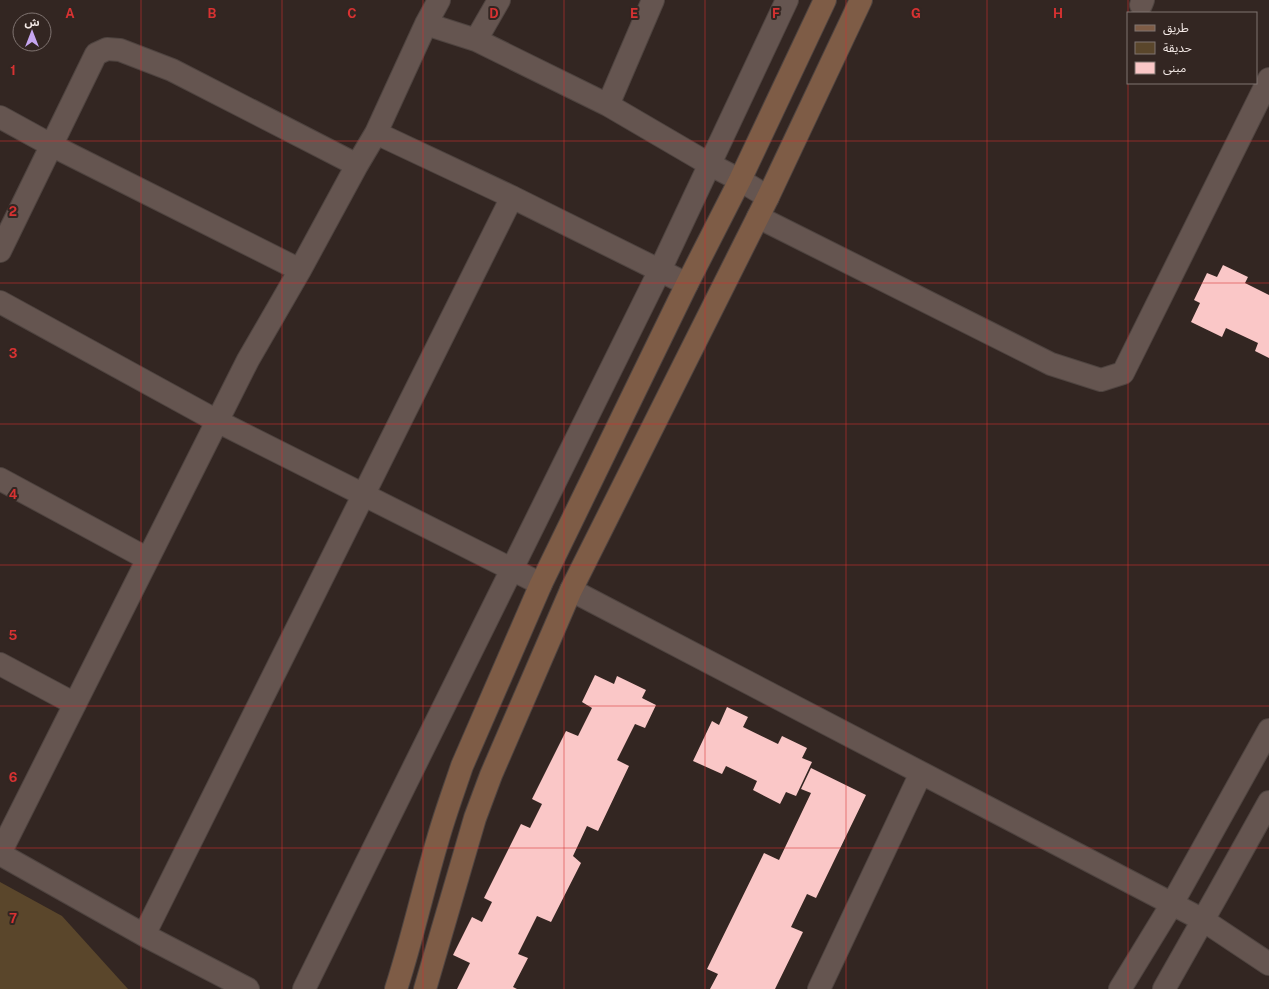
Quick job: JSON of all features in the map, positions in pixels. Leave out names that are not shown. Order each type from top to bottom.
[{"type":"street","points":[[248,989],[144,935],[0,854],[248,360],[300,270],[356,165],[376,133],[426,24],[439,0]]},
{"type":"street","points":[[476,40],[499,0]]},
{"type":"street","points":[[608,105],[653,0]]},
{"type":"street","points":[[304,989],[660,270],[787,0]]},
{"type":"street","points":[[396,989],[438,840],[462,766],[541,584],[687,284],[740,180],[825,0]]},
{"type":"street","points":[[425,989],[475,818],[491,775],[571,590],[768,197],[861,0]]},
{"type":"street","points":[[426,24],[476,40],[608,105],[768,197]]},
{"type":"street","points":[[0,251],[96,54],[107,49],[120,50],[172,70],[356,165]]},
{"type":"street","points":[[758,217],[1050,364],[1101,380],[1122,373],[1269,79]]},
{"type":"street","points":[[0,117],[52,145],[300,270]]},
{"type":"street","points":[[376,133],[512,197],[687,284]]},
{"type":"street","points":[[144,935],[512,197]]},
{"type":"street","points":[[0,302],[217,421],[363,496],[541,584]]},
{"type":"street","points":[[0,479],[148,559]]},
{"type":"street","points":[[571,590],[1203,920],[1269,964]]},
{"type":"street","points":[[0,664],[75,704]]},
{"type":"street","points":[[1120,989],[1172,904],[1269,730]]},
{"type":"street","points":[[819,989],[921,773]]},
{"type":"street","points":[[1164,989],[1269,802]]},
{"type":"green space","points":[[0,882],[62,916],[128,989],[0,989]]},
{"type":"building","points":[[1223,265],[1248,277],[1245,283],[1269,295],[1269,358],[1255,351],[1258,343],[1226,328],[1222,337],[1191,322],[1200,303],[1194,300],[1207,273],[1217,277]]},
{"type":"building","points":[[595,675],[614,684],[617,676],[646,690],[642,698],[656,705],[645,728],[635,724],[617,760],[629,766],[598,831],[587,826],[573,856],[581,863],[551,922],[537,916],[518,954],[528,958],[513,987],[517,989],[457,989],[470,963],[453,955],[472,917],[482,922],[492,902],[484,898],[521,824],[530,828],[542,804],[532,799],[566,731],[578,736],[592,708],[582,702]]},
{"type":"building","points":[[727,707],[748,717],[743,727],[778,744],[782,736],[807,748],[802,758],[812,762],[796,796],[786,792],[780,804],[753,790],[757,781],[726,766],[722,774],[693,761],[712,721],[719,725]]},
{"type":"building","points":[[811,768],[866,795],[816,898],[807,894],[791,927],[803,932],[775,989],[710,989],[718,974],[707,969],[764,853],[779,860],[811,793],[801,789]]}]
